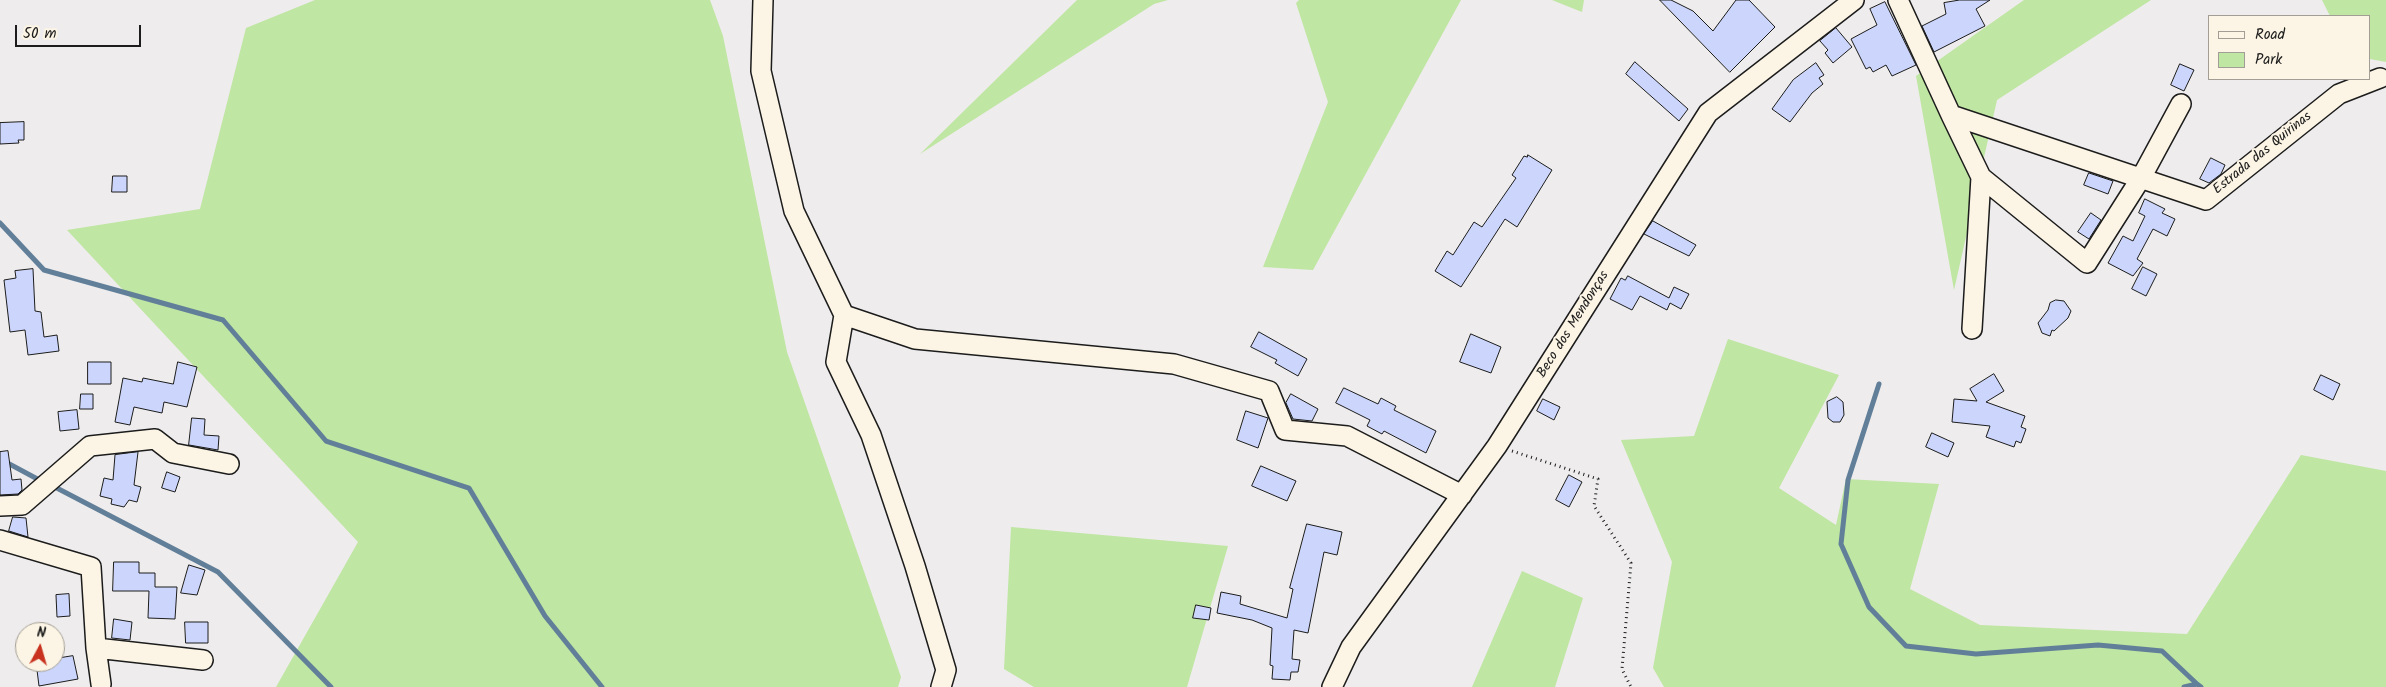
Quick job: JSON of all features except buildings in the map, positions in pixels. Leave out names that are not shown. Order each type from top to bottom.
[{"type":"street","points":[[763,0],[761,71],[794,211],[844,315],[836,362],[871,436],[916,566],[946,670],[941,687]]},
{"type":"street","name":"Beco dos Mendonças","points":[[1332,687],[1352,647],[1497,446],[1708,113],[1854,0]]},
{"type":"street","points":[[1898,0],[1981,177],[2087,263],[2142,178],[2181,104]]},
{"type":"street","name":"Estrada das Quirinas","points":[[1951,115],[2206,200],[2339,94],[2380,78]]},
{"type":"street","points":[[1972,330],[1981,177]]},
{"type":"street","points":[[844,315],[915,339],[1174,364],[1269,391],[1285,430],[1347,436],[1462,494]]},
{"type":"street","points":[[0,506],[22,505],[90,446],[155,439],[173,453],[229,464]]},
{"type":"street","points":[[0,540],[91,567],[96,648],[101,684]]},
{"type":"street","points":[[96,648],[203,660]]},
{"type":"path","points":[[1497,446],[1598,478],[1594,506],[1632,563],[1622,669],[1631,687]]},
{"type":"green space","points":[[315,0],[710,0],[723,36],[787,352],[901,677],[898,687],[276,687],[358,542],[67,230],[200,209],[246,28]]},
{"type":"green space","points":[[1077,0],[1168,0],[1154,4],[920,154]]},
{"type":"green space","points":[[1299,0],[1461,0],[1313,270],[1263,267],[1328,102],[1296,3]]},
{"type":"green space","points":[[1552,0],[1584,0],[1582,12]]},
{"type":"green space","points":[[2024,0],[2151,0],[1997,100],[1954,290],[1916,76]]},
{"type":"green space","points":[[2322,0],[2386,0],[2386,62],[2371,59],[2371,15],[2330,15]]},
{"type":"green space","points":[[1728,339],[1839,375],[1779,488],[1836,525],[1846,479],[1939,484],[1910,589],[1980,625],[2187,634],[2301,455],[2386,471],[2386,687],[1664,687],[1653,668],[1672,562],[1621,440],[1694,436]]},
{"type":"green space","points":[[1011,527],[1228,546],[1187,687],[1034,687],[1004,669]]},
{"type":"green space","points":[[1522,571],[1583,598],[1555,687],[1472,687]]},
{"type":"waterway","points":[[0,223],[44,270],[223,320],[326,441],[469,488],[545,616],[602,687]]},
{"type":"waterway","points":[[1879,384],[1848,480],[1841,544],[1869,607],[1906,646],[1976,654],[2098,645],[2162,651],[2197,684]]},
{"type":"waterway","points":[[0,459],[43,482]]},
{"type":"waterway","points":[[51,485],[218,572],[331,687]]},
{"type":"waterway","points":[[2184,687],[2197,684],[2201,687]]}]
